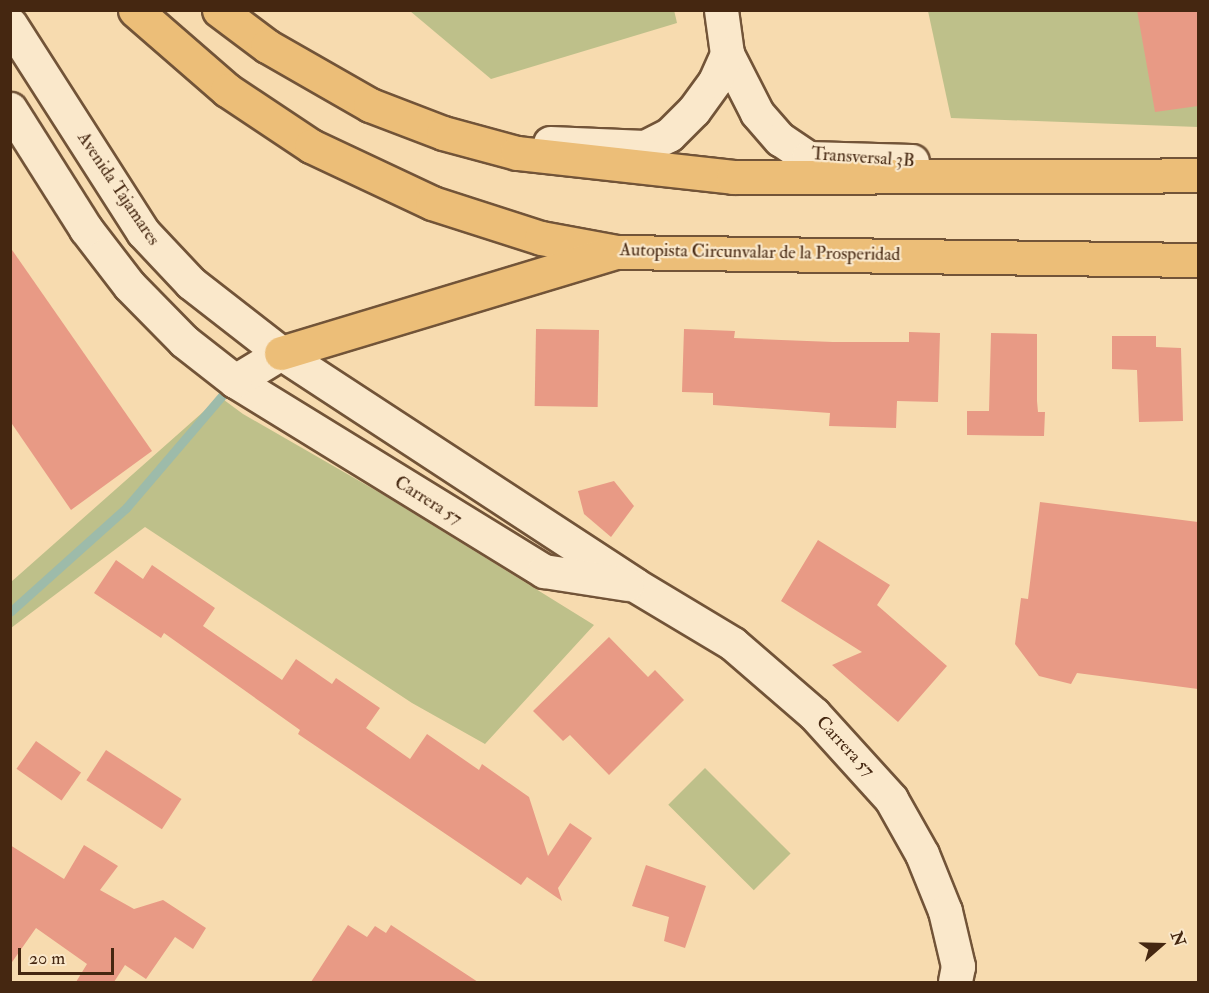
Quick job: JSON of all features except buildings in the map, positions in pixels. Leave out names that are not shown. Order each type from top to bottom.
[{"type":"highway","name":"Autopista Circunvalar de la Prosperidad","points":[[135,10],[227,90],[302,140],[365,174],[432,203],[542,238],[617,252],[1198,260]]},
{"type":"highway","points":[[219,10],[267,46],[370,105],[443,133],[517,153],[733,177],[1198,176]]},
{"type":"highway","points":[[281,352],[617,252]]},
{"type":"street","name":"Transversal 3B","points":[[722,10],[727,54],[757,113],[780,139],[808,158],[1030,165],[1047,178]]},
{"type":"street","name":"Avenida Tajamares","points":[[10,24],[143,232],[191,283],[281,352]]},
{"type":"street","points":[[517,153],[535,143],[645,147],[669,135],[694,110],[715,81],[727,54]]},
{"type":"street","points":[[10,109],[86,229],[129,285],[184,341],[235,381],[281,352]]},
{"type":"street","name":"Carrera 57","points":[[281,352],[635,585],[681,610],[770,674],[854,754],[891,799],[922,854],[945,911],[958,966],[956,982]]},
{"type":"street","name":"Carrera 57","points":[[235,381],[544,571],[635,585]]},
{"type":"green space","points":[[674,10],[677,23],[491,79],[410,11]]},
{"type":"green space","points":[[928,11],[1198,11],[1198,127],[951,118]]},
{"type":"green space","points":[[220,397],[243,414],[382,494],[594,625],[485,744],[412,703],[145,527],[11,628],[11,582]]},
{"type":"green space","points":[[705,768],[791,854],[754,890],[668,805]]},
{"type":"waterway","points":[[10,612],[126,508],[232,384]]}]
